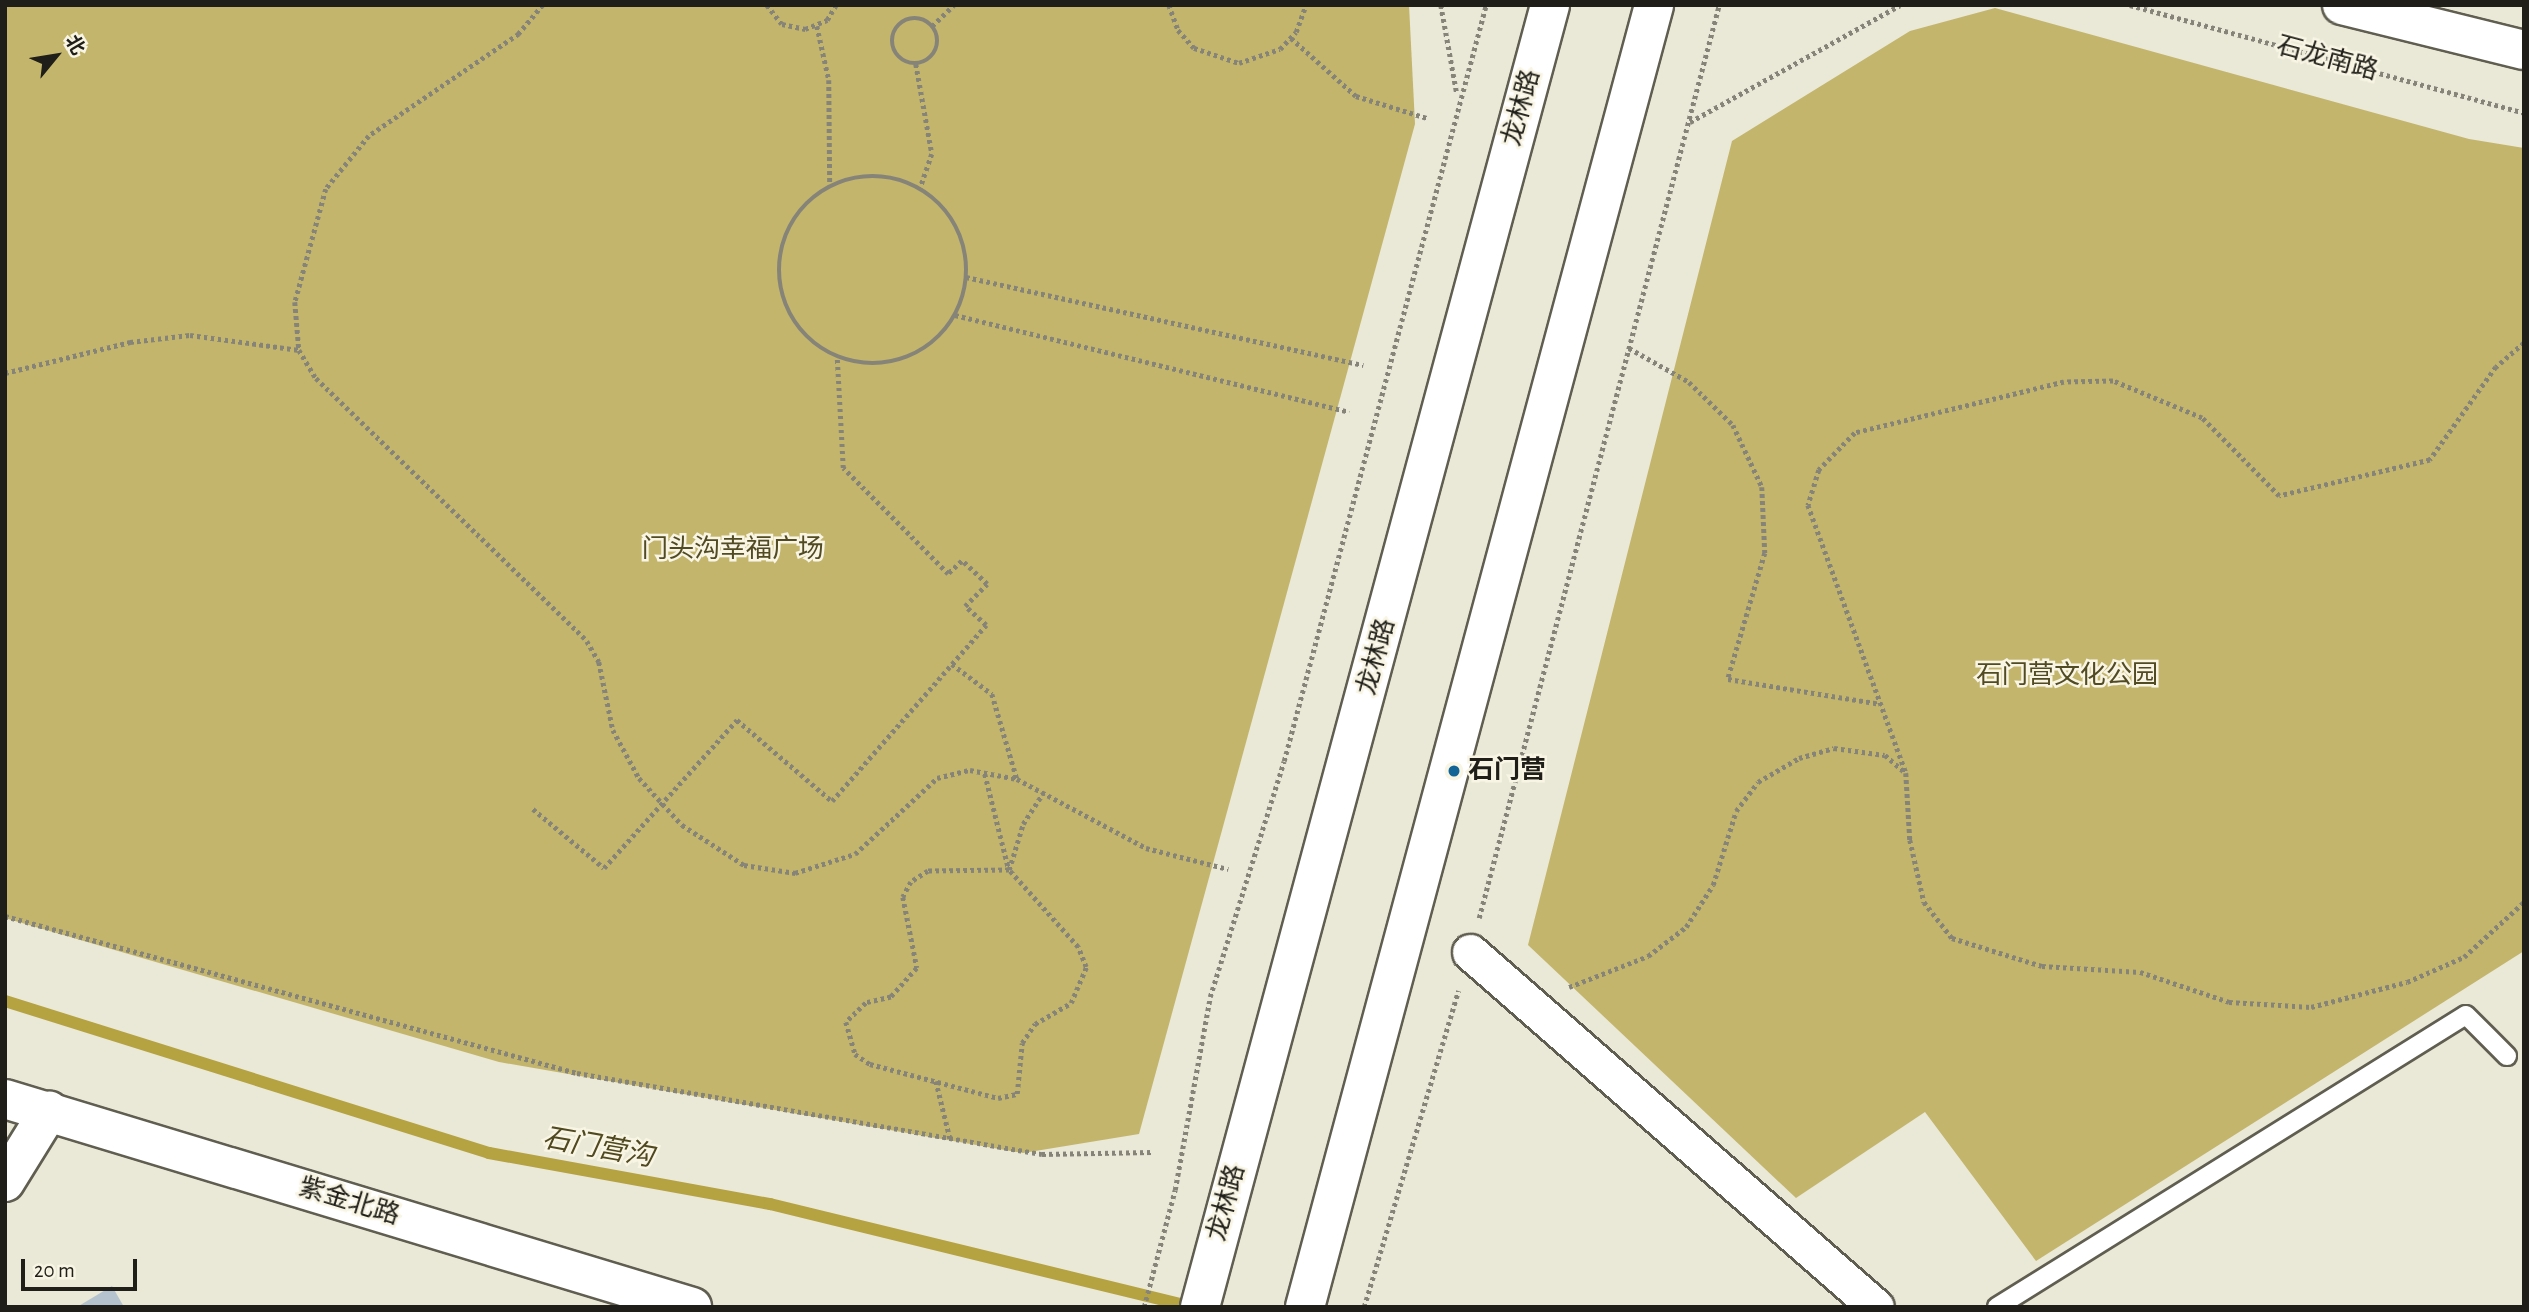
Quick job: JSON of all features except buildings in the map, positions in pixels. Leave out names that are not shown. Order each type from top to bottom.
[{"type":"main road","name":"龙林路","points":[[1200,1307],[1226,1201],[1299,955],[1550,5]]},
{"type":"main road","points":[[1305,1307],[1654,5]]},
{"type":"main road","points":[[2342,5],[2524,50]]},
{"type":"main road","name":"紫金北路","points":[[5,1099],[692,1307]]},
{"type":"main road","points":[[5,1182],[49,1111]]},
{"type":"street","points":[[1470,952],[1877,1307]]},
{"type":"lane","points":[[1997,1307],[2466,1015],[2507,1056]]},
{"type":"path","points":[[543,5],[519,34],[369,136],[326,189],[295,302],[299,350],[316,378],[587,641],[599,662],[613,730],[660,801],[682,825],[744,865],[795,873],[855,854],[937,778],[985,773],[1017,779],[1146,848],[1228,869]]},
{"type":"path","points":[[767,5],[793,29],[817,26],[836,5]]},
{"type":"path","points":[[932,26],[954,5]]},
{"type":"path","points":[[1169,5],[1178,30],[1215,60],[1261,60],[1291,38],[1306,5]]},
{"type":"path","points":[[1441,5],[1458,95]]},
{"type":"path","name":"龙林路","points":[[1144,1307],[1175,1190],[1210,997],[1284,761],[1458,95],[1486,5]]},
{"type":"path","points":[[1364,1307],[1381,1240],[1470,952],[1719,5]]},
{"type":"path","points":[[1689,122],[1900,5]]},
{"type":"path","name":"石龙南路","points":[[2130,5],[2524,113]]},
{"type":"path","points":[[916,64],[896,54],[894,32],[912,19],[932,26]]},
{"type":"path","points":[[817,26],[829,79],[830,185]]},
{"type":"path","points":[[916,64],[934,53],[932,26]]},
{"type":"path","points":[[1291,38],[1356,96],[1427,118]]},
{"type":"path","points":[[916,64],[932,154],[920,188]]},
{"type":"path","points":[[860,176],[891,176],[920,188],[944,207],[961,234],[966,277],[956,315],[928,348],[900,362],[868,365],[837,358],[810,342],[790,318],[779,289],[778,258],[787,228],[805,202],[830,185],[860,176]]},
{"type":"path","points":[[966,277],[1363,365]]},
{"type":"path","points":[[956,315],[1349,412]]},
{"type":"path","points":[[5,373],[130,342],[190,335],[299,350]]},
{"type":"path","points":[[2524,343],[2496,367],[2430,460],[2279,496],[2202,418],[2113,381],[2064,382],[1855,433],[1819,470],[1808,505],[1906,773],[1916,875],[1931,916],[1952,938],[2042,966],[2140,972],[2229,1002],[2311,1007],[2357,999],[2464,957],[2524,902]]},
{"type":"path","points":[[1629,348],[1689,382],[1733,425],[1762,487],[1765,553],[1728,679],[1882,704]]},
{"type":"path","points":[[533,809],[604,868],[660,801],[737,720],[832,801],[986,625],[965,606],[987,584],[962,561],[948,574],[843,468],[837,358]]},
{"type":"path","points":[[952,664],[992,694],[1017,779]]},
{"type":"path","points":[[1564,988],[1597,981],[1647,956],[1686,927],[1713,885],[1736,811],[1758,782],[1799,758],[1834,748],[1885,755],[1906,773]]},
{"type":"path","points":[[985,773],[1009,870],[1077,947],[1086,967],[1082,984],[1071,1003],[1035,1024],[1022,1042],[1017,1094],[998,1098],[936,1082],[855,1054],[846,1022],[866,1003],[891,997],[917,968],[903,897],[911,882],[928,871],[1009,870]]},
{"type":"path","points":[[1009,870],[1023,824],[1043,793]]},
{"type":"path","points":[[5,916],[525,1062],[1042,1154],[1152,1152]]},
{"type":"path","points":[[936,1082],[950,1138]]},
{"type":"green space","name":"门头沟幸福广场","points":[[5,5],[1409,5],[1415,124],[1139,1134],[1023,1153],[499,1062],[5,918]]},
{"type":"green space","name":"石门营文化公园","points":[[1995,8],[2469,139],[2524,148],[2524,951],[2036,1261],[1925,1112],[1796,1198],[1528,945],[1732,141],[1910,31]]},
{"type":"waterway","name":"石门营沟","points":[[5,1001],[489,1153],[770,1204],[1192,1307]]},
{"type":"place","name":"石门营","points":[[1454,771]]}]
